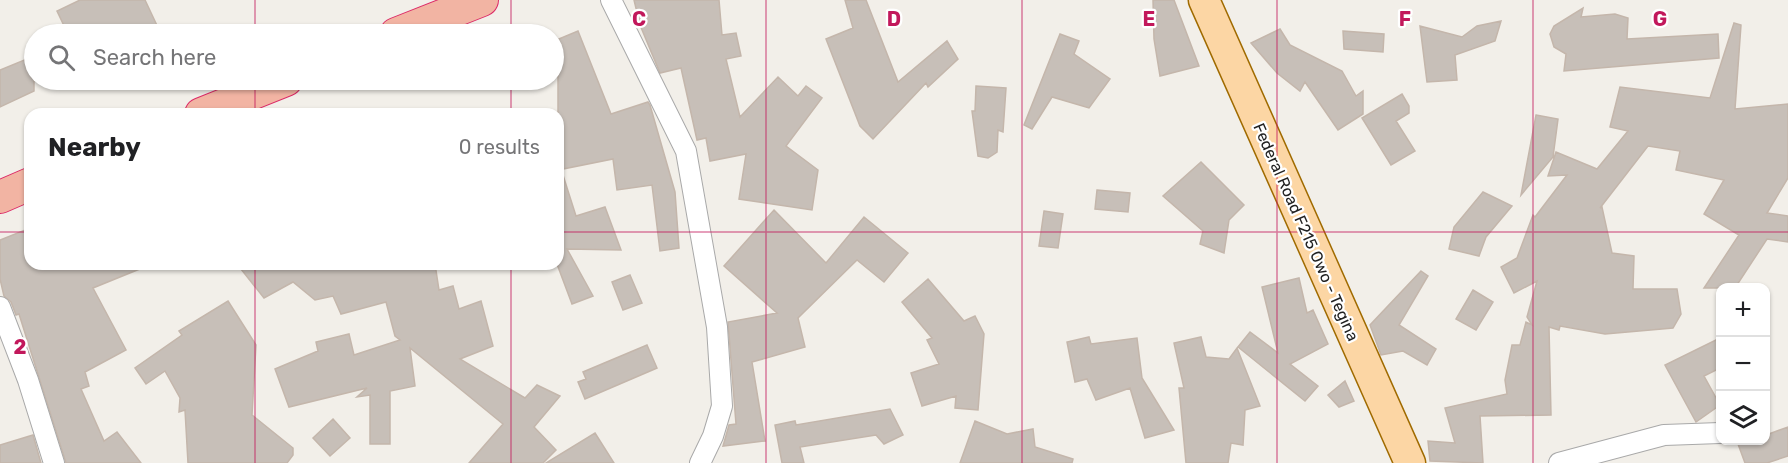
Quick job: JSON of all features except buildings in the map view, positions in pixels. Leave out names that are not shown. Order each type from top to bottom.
[{"type":"highway","points":[[421,24],[482,0]]},
{"type":"highway","points":[[216,108],[260,90]]},
{"type":"highway","points":[[0,197],[24,187]]},
{"type":"main road","name":"Federal Road F215 Owo - Tegina","points":[[1204,0],[1410,463]]},
{"type":"street","points":[[611,0],[686,151],[717,327],[722,406],[713,436],[700,463]]},
{"type":"street","points":[[0,306],[28,380],[54,463]]},
{"type":"street","points":[[1559,463],[1664,435],[1716,433]]}]
